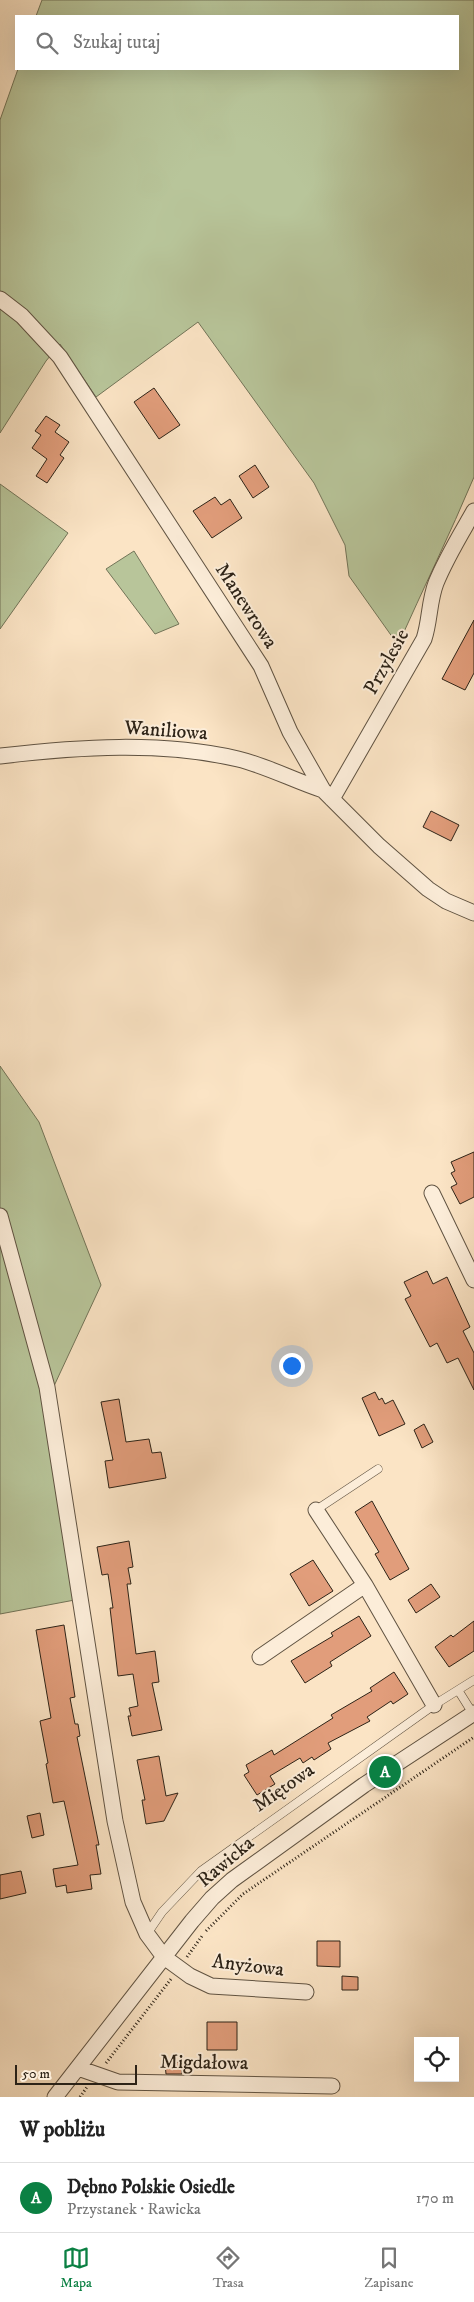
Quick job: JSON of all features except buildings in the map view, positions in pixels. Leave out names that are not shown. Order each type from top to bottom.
[{"type":"street","name":"Manewrowa","points":[[0,299],[28,323],[60,357],[261,666],[290,732],[328,794],[378,846],[428,890],[446,901],[474,913]]},
{"type":"street","name":"Przylesie","points":[[328,794],[424,639],[430,620],[431,602],[436,583],[474,511]]},
{"type":"street","name":"Waniliowa","points":[[0,756],[112,748],[191,750],[240,760],[328,794]]},
{"type":"street","points":[[432,1193],[474,1280]]},
{"type":"street","points":[[0,1216],[47,1387],[115,1821],[133,1902],[147,1934],[164,1957]]},
{"type":"street","points":[[316,1510],[365,1585],[434,1705]]},
{"type":"street","points":[[260,1657],[365,1585]]},
{"type":"street","name":"Rawicka","points":[[56,2097],[212,1898],[232,1880],[364,1785],[473,1713]]},
{"type":"street","name":"Anyżowa","points":[[164,1957],[190,1976],[211,1986],[306,1992]]},
{"type":"street","name":"Migdałowa","points":[[78,2068],[118,2082],[332,2086]]},
{"type":"lane","points":[[316,1510],[378,1469]]},
{"type":"lane","name":"Miętowa","points":[[147,1934],[162,1912],[201,1871],[434,1705],[474,1680]]},
{"type":"lane","points":[[458,1690],[473,1713]]},
{"type":"path","points":[[80,2097],[204,1934],[243,1894],[474,1737]]},
{"type":"green space","points":[[42,0],[474,0],[474,477],[398,645],[349,576],[345,545],[314,483],[198,322],[96,397],[60,344],[46,361],[0,433],[0,120],[18,70],[459,70],[459,15],[36,15]]},
{"type":"green space","points":[[0,484],[68,533],[0,629]]},
{"type":"green space","points":[[134,551],[179,624],[155,634],[106,569]]},
{"type":"green space","points":[[0,1066],[39,1122],[101,1285],[54,1386],[80,1599],[0,1614]]},
{"type":"place","name":"Dębno Polskie Osiedle","points":[[385,1772]]}]
